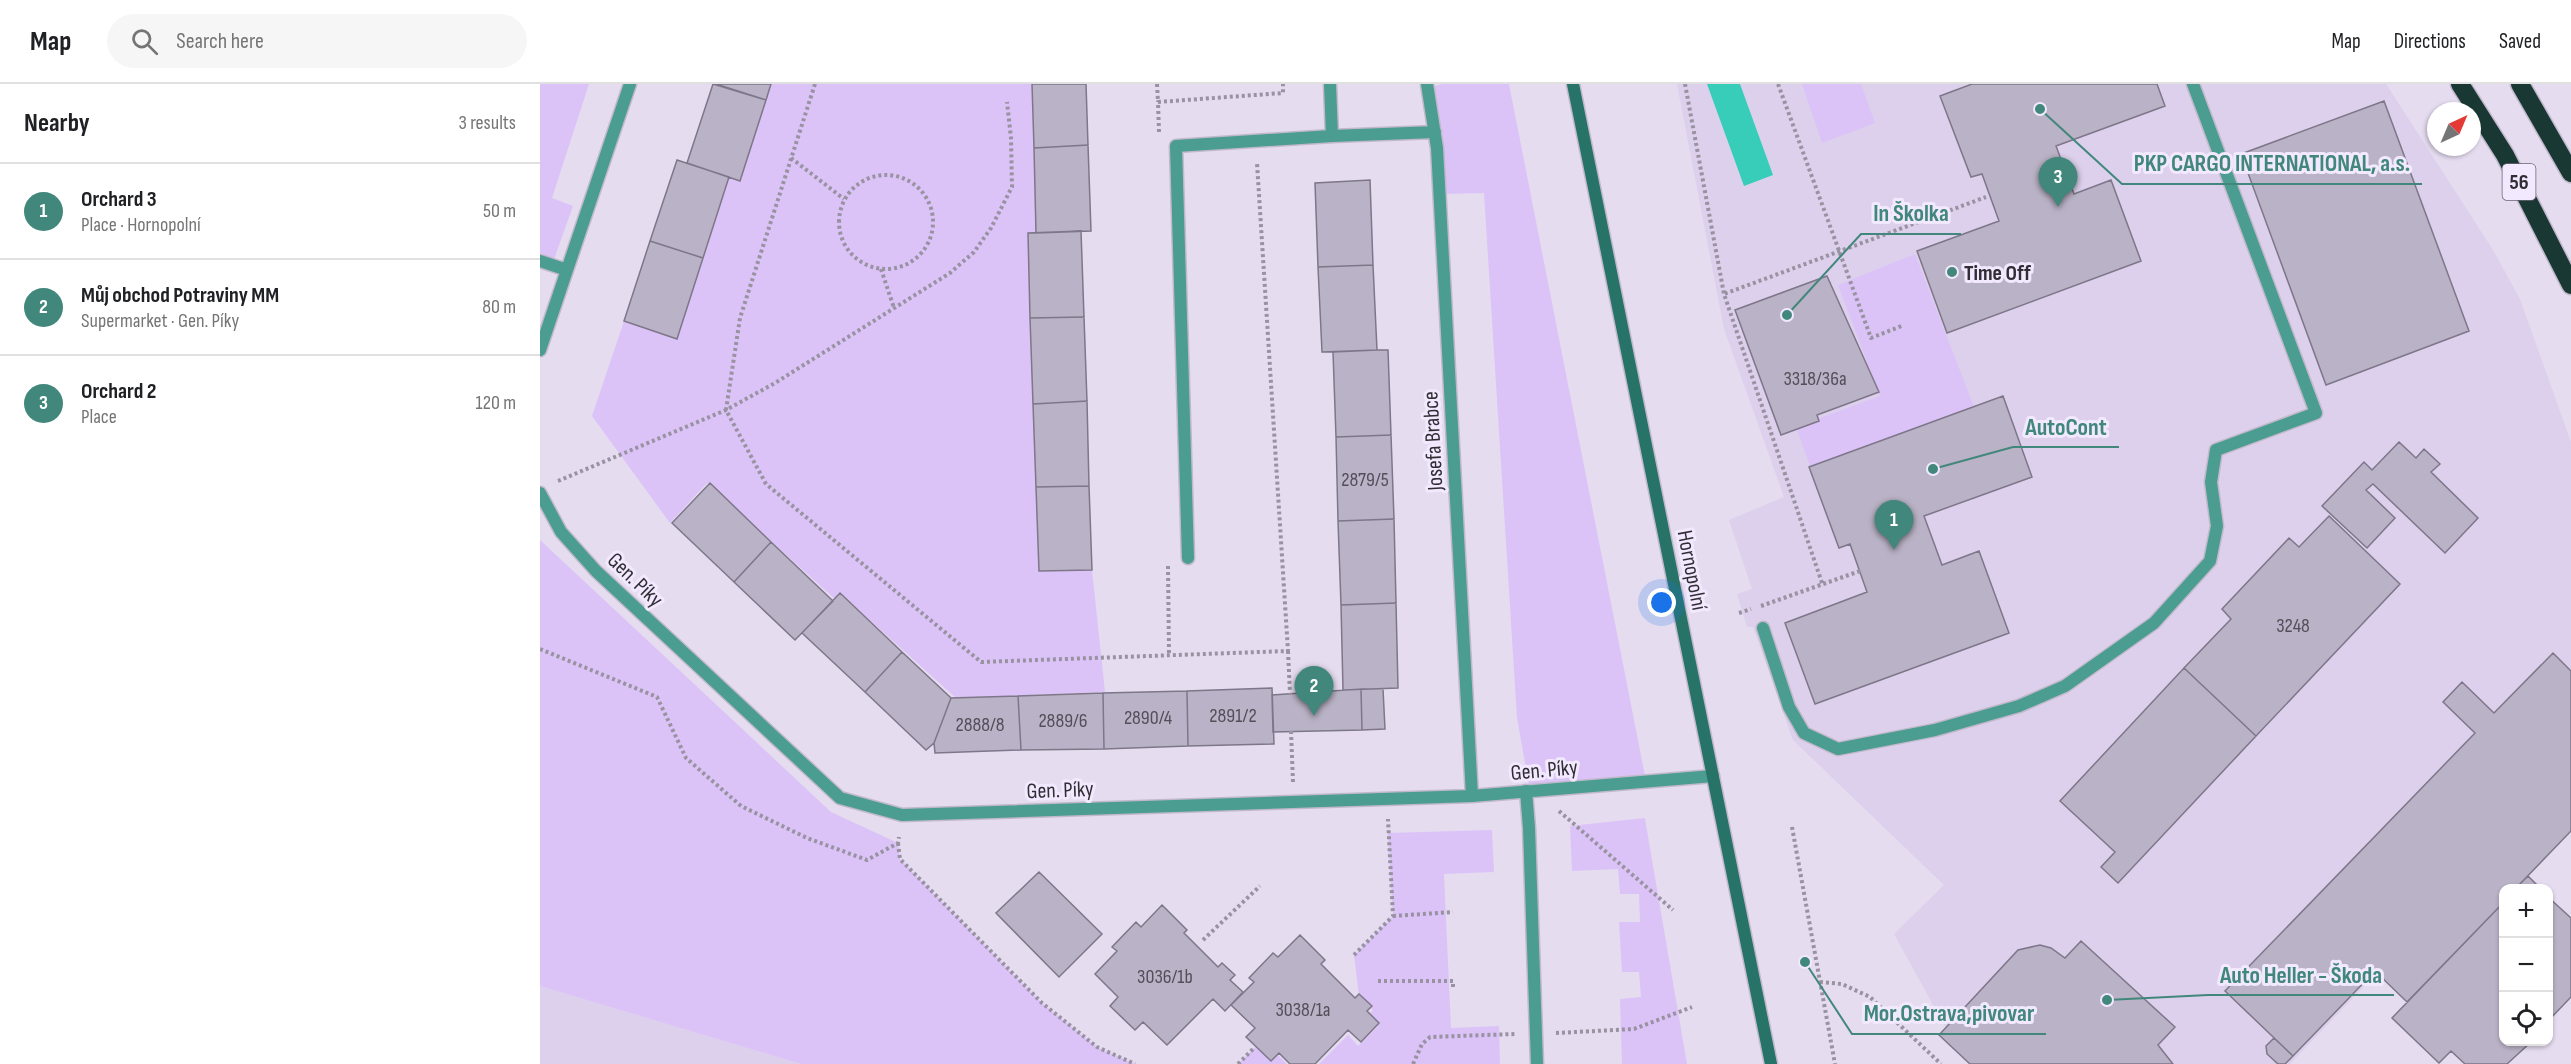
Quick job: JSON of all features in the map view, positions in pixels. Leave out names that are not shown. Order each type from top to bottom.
[{"type":"highway","name":"56","points":[[2460,84],[2505,155],[2571,285]]},
{"type":"highway","name":"56","points":[[2520,84],[2571,173]]},
{"type":"street","points":[[540,350],[630,84]]},
{"type":"street","points":[[1330,84],[1332,136]]},
{"type":"street","name":"Josefa Brabce","points":[[1427,84],[1435,132],[1472,795]]},
{"type":"street","name":"Hornopolní","points":[[1573,84],[1771,1064]]},
{"type":"street","points":[[1763,628],[1789,707],[1804,733],[1838,749],[1935,730],[2019,706],[2065,686],[2154,623],[2210,561],[2217,526],[2211,482],[2216,450],[2316,412],[2193,84]]},
{"type":"street","points":[[1188,558],[1176,146],[1435,132]]},
{"type":"street","points":[[540,261],[567,270]]},
{"type":"street","name":"Gen. Píky","points":[[540,493],[561,532],[596,571],[840,798],[902,815],[1472,795],[1713,776]]},
{"type":"street","points":[[1526,791],[1537,1064]]},
{"type":"path","points":[[815,84],[740,318],[726,410],[766,484],[981,662],[1288,651]]},
{"type":"path","points":[[1157,84],[1158,102]]},
{"type":"path","points":[[1685,84],[1724,294],[1822,583]]},
{"type":"path","points":[[1778,84],[1871,338],[1904,325]]},
{"type":"path","points":[[551,484],[726,410],[775,383],[950,273],[974,252],[991,228],[1012,187],[1011,138],[1007,102]]},
{"type":"path","points":[[1256,141],[1290,694]]},
{"type":"path","points":[[791,158],[844,199]]},
{"type":"path","points":[[882,175],[898,176],[912,182],[924,193],[931,207],[933,223],[931,238],[923,252],[911,262],[897,268],[881,269],[866,265],[844,244],[839,229],[839,214],[844,199],[854,187],[867,179],[882,175]]},
{"type":"path","points":[[1724,294],[1986,197]]},
{"type":"path","points":[[881,269],[894,308]]},
{"type":"path","points":[[1739,614],[1860,571]]},
{"type":"path","points":[[540,649],[657,697],[686,758],[741,806],[807,838],[867,860],[898,843]]},
{"type":"path","points":[[1291,731],[1294,802]]},
{"type":"path","points":[[1568,808],[1557,809],[1673,910]]},
{"type":"path","points":[[902,815],[898,843],[900,859],[1042,1003],[1097,1047],[1135,1064]]},
{"type":"path","points":[[1388,815],[1393,916]]},
{"type":"path","points":[[1792,827],[1835,1064]]},
{"type":"path","points":[[1203,940],[1260,886]]},
{"type":"path","points":[[1354,956],[1393,916],[1453,912]]},
{"type":"path","points":[[1378,981],[1453,981],[1453,990]]},
{"type":"path","points":[[1820,982],[1842,984],[1870,997],[1941,1064]]},
{"type":"path","points":[[1413,1064],[1422,1044],[1430,1037],[1634,1029],[1692,1007]]},
{"type":"path","points":[[1238,1064],[1255,1047]]},
{"type":"shaded area","points":[[540,84],[589,84],[552,198],[573,206],[552,265],[540,261]]},
{"type":"shaded area","points":[[771,84],[1032,84],[1036,233],[1028,233],[1039,571],[1092,570],[1105,692],[956,698],[842,595],[836,600],[707,483],[670,523],[592,416],[624,321],[677,338],[729,178],[740,180]]},
{"type":"shaded area","points":[[1442,84],[1509,84],[1646,781],[1530,791],[1517,718],[1484,193],[1440,194],[1428,88]]},
{"type":"shaded area","points":[[1677,84],[2386,84],[2427,148],[2427,156],[2432,156],[2493,250],[2520,299],[2571,442],[2571,769],[2290,1064],[2128,1064],[2037,982],[1964,1061],[1894,934],[1944,885],[1793,740],[1753,627],[1747,627],[1737,594],[1752,589],[1729,520],[1784,497],[1724,329]]},
{"type":"shaded area","points":[[1707,84],[1740,84],[1773,175],[1744,186]]},
{"type":"shaded area","points":[[1802,84],[1861,84],[1875,123],[1822,143]]},
{"type":"shaded area","points":[[1915,254],[1974,407],[1810,466],[1796,427],[1880,396],[1838,285]]},
{"type":"shaded area","points":[[540,540],[831,812],[898,843],[900,859],[1042,1003],[1097,1047],[1135,1064],[801,1064],[540,986]]},
{"type":"shaded area","points":[[1645,818],[1687,1064],[1622,1064],[1620,999],[1641,997],[1639,972],[1622,972],[1619,922],[1640,922],[1639,894],[1620,894],[1618,869],[1572,871],[1570,826]]},
{"type":"shaded area","points":[[1492,830],[1494,872],[1444,874],[1451,1028],[1499,1026],[1500,1064],[1319,1064],[1348,1035],[1358,1046],[1378,1026],[1367,1016],[1373,1010],[1359,996],[1354,955],[1393,916],[1388,833]]},
{"type":"shaded area","points":[[540,986],[801,1064],[540,1064]]},
{"type":"shaded area","points":[[1255,1047],[1271,1061],[1278,1055],[1287,1064],[1238,1064]]},
{"type":"building","points":[[713,84],[766,100],[740,181],[687,163]]},
{"type":"building","points":[[716,84],[771,84],[766,100]]},
{"type":"building","points":[[1032,84],[1086,84],[1088,145],[1034,148]]},
{"type":"building","points":[[1972,84],[2157,84],[2165,106],[2056,146],[2074,194],[2111,180],[2141,261],[1947,333],[1917,251],[1999,221],[1982,174],[1971,177],[1940,96]]},
{"type":"building","points":[[2384,101],[2469,331],[2326,385],[2241,154]]},
{"type":"building","points":[[1088,145],[1091,231],[1036,233],[1034,148]]},
{"type":"building","points":[[677,160],[729,177],[703,258],[650,241]]},
{"type":"building","points":[[1370,180],[1373,265],[1318,267],[1315,183]]},
{"type":"building","points":[[1081,231],[1084,317],[1030,318],[1028,233]]},
{"type":"building","points":[[650,241],[703,258],[677,339],[624,321]]},
{"type":"building","points":[[1373,265],[1377,350],[1322,352],[1318,267]]},
{"type":"building","points":[[1827,276],[1879,392],[1817,415],[1819,421],[1781,435],[1735,310]]},
{"type":"building","points":[[1084,317],[1087,401],[1033,404],[1030,318]]},
{"type":"building","points":[[1388,350],[1391,435],[1336,437],[1333,352]]},
{"type":"building","points":[[2003,396],[2032,477],[1924,516],[1942,565],[1979,551],[2009,633],[1815,704],[1785,623],[1867,592],[1850,544],[1839,548],[1809,467]]},
{"type":"building","points":[[1087,401],[1089,486],[1036,487],[1033,404]]},
{"type":"building","points":[[1391,435],[1394,519],[1338,521],[1336,437]]},
{"type":"building","points":[[2399,442],[2416,458],[2424,449],[2440,464],[2431,472],[2478,518],[2445,553],[2373,484],[2366,490],[2395,518],[2367,548],[2322,506],[2364,462],[2372,470]]},
{"type":"building","points":[[710,483],[771,542],[734,582],[672,523]]},
{"type":"building","points":[[1089,486],[1092,570],[1039,571],[1036,487]]},
{"type":"building","points":[[2329,516],[2400,584],[2256,736],[2184,668],[2231,619],[2222,609],[2289,538],[2299,547]]},
{"type":"building","points":[[1394,519],[1396,603],[1341,605],[1338,521]]},
{"type":"building","points":[[771,542],[833,601],[795,640],[734,582]]},
{"type":"building","points":[[840,593],[902,652],[865,692],[802,633]]},
{"type":"building","points":[[1396,603],[1398,688],[1343,690],[1341,605]]},
{"type":"building","points":[[902,652],[951,698],[934,743],[926,750],[865,692]]},
{"type":"building","points":[[2553,653],[2571,671],[2571,831],[2520,884],[2499,884],[2499,907],[2407,1002],[2375,971],[2293,1056],[2225,991],[2475,733],[2443,702],[2462,682],[2494,713]]},
{"type":"building","points":[[2184,668],[2256,736],[2118,883],[2101,867],[2115,852],[2060,801]]},
{"type":"building","points":[[1272,688],[1274,744],[1188,746],[1187,691]]},
{"type":"building","points":[[1361,689],[1383,689],[1385,729],[1362,730]]},
{"type":"building","points":[[1361,689],[1362,730],[1273,732],[1272,695]]},
{"type":"building","points":[[1187,691],[1188,746],[1104,749],[1103,693]]},
{"type":"building","points":[[1103,693],[1104,749],[1021,750],[1018,696]]},
{"type":"building","points":[[1018,696],[1021,750],[935,753],[934,743],[951,698]]},
{"type":"building","points":[[1039,872],[1102,934],[1059,977],[996,913]]},
{"type":"building","points":[[2528,876],[2536,884],[2520,884]]},
{"type":"building","points":[[2553,902],[2571,918],[2571,997],[2553,1016]]},
{"type":"building","points":[[1162,905],[1187,930],[1184,933],[1218,967],[1222,963],[1235,975],[1230,980],[1243,992],[1225,1011],[1213,999],[1167,1045],[1143,1022],[1135,1030],[1110,1006],[1118,997],[1095,974],[1117,951],[1112,947],[1136,922],[1141,927]]},
{"type":"building","points":[[2499,907],[2499,1046],[2527,1046],[2507,1064],[2465,1064],[2451,1051],[2439,1063],[2392,1018]]},
{"type":"building","points":[[1300,935],[1325,960],[1321,964],[1355,998],[1359,994],[1372,1006],[1367,1011],[1379,1023],[1361,1042],[1348,1030],[1315,1064],[1290,1064],[1279,1053],[1271,1061],[1246,1037],[1255,1028],[1231,1005],[1254,982],[1249,978],[1273,953],[1278,957]]},
{"type":"building","points":[[2081,941],[2175,1027],[2158,1045],[2173,1064],[1970,1064],[1939,1035],[2018,950],[2040,945],[2051,948],[2065,958]]},
{"type":"building","points":[[2274,1038],[2293,1056],[2285,1064],[2278,1064],[2267,1054],[2266,1046]]},
{"type":"place","name":"PKP CARGO INTERNATIONAL, a.s.","points":[[2040,109]]},
{"type":"place","name":"Orchard 2","points":[[2058,207]]},
{"type":"place","name":"Time Off","points":[[1952,272]]},
{"type":"place","name":"In Školka","points":[[1787,315]]},
{"type":"place","name":"AutoCont","points":[[1933,469]]},
{"type":"place","name":"Orchard 3","points":[[1894,550]]},
{"type":"place","name":"Můj obchod Potraviny MM","points":[[1314,716]]},
{"type":"place","name":"Mor.Ostrava,pivovar","points":[[1805,962]]},
{"type":"place","name":"Auto Heller - Škoda","points":[[2107,1000]]}]
